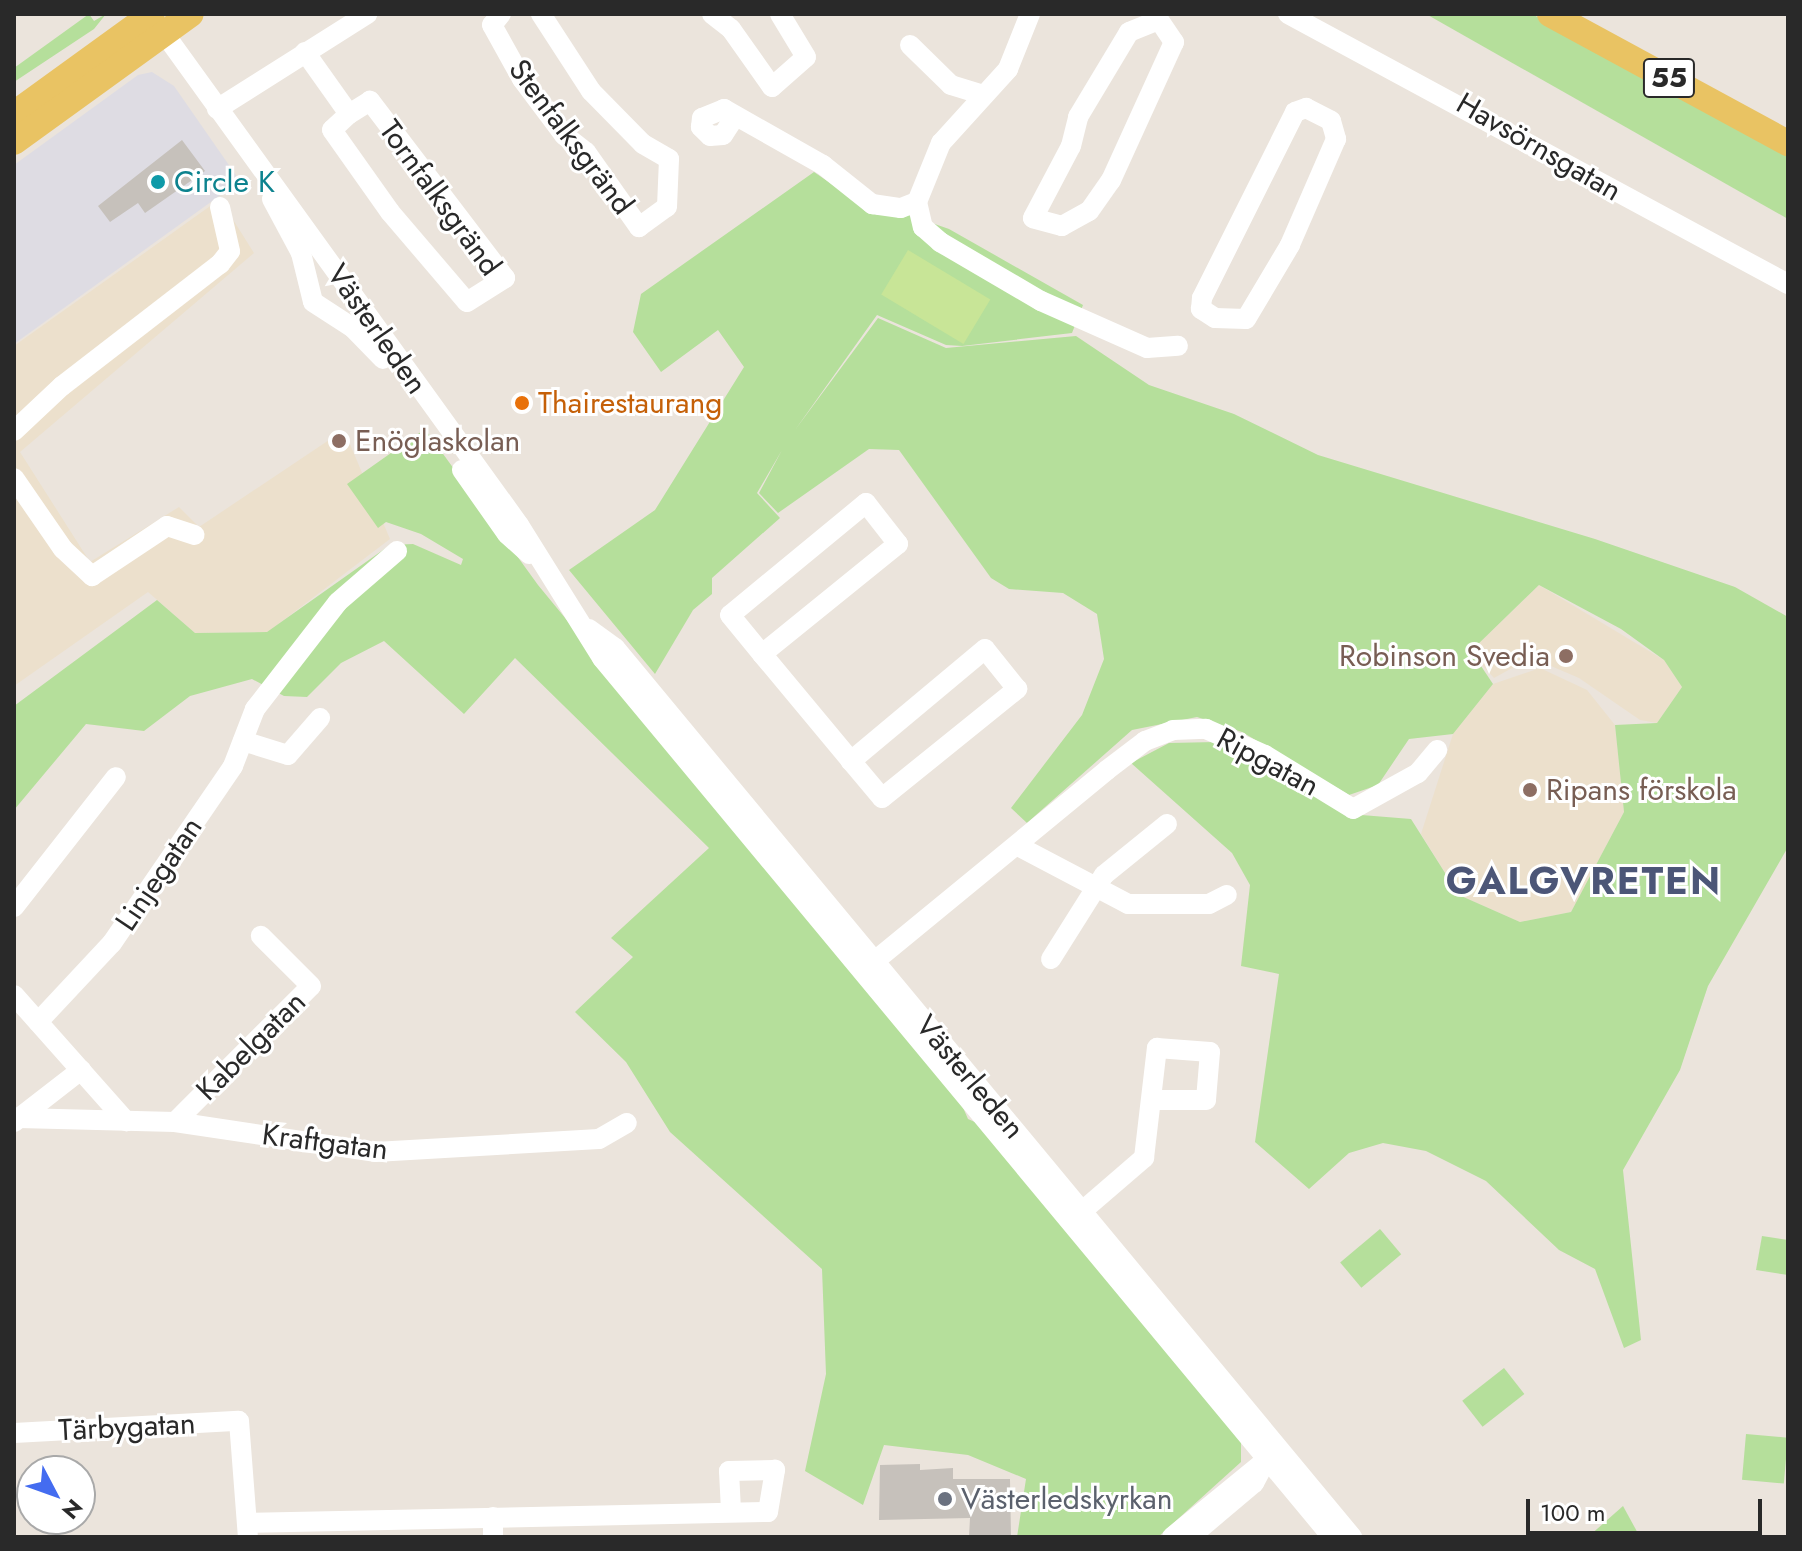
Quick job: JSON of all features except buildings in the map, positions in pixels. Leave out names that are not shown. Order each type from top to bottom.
[{"type":"main road","points":[[14,114],[154,19],[191,14]]},
{"type":"main road","name":"55","points":[[1550,14],[1788,143]]},
{"type":"main road","name":"55","points":[[1578,14],[1788,127]]},
{"type":"main road","points":[[14,142],[154,19]]},
{"type":"street","points":[[217,109],[367,14]]},
{"type":"street","name":"Stenfalksgränd","points":[[501,14],[492,25],[522,79],[564,135],[586,152],[639,227],[667,207],[669,159],[643,144],[591,91],[541,14]]},
{"type":"street","points":[[712,14],[731,29],[772,87],[806,57],[780,14]]},
{"type":"street","points":[[1030,14],[1008,69],[941,143],[917,202],[923,227],[940,242],[1021,290],[1147,348],[1178,346]]},
{"type":"street","name":"Havsörnsgatan","points":[[1288,14],[1609,181],[1620,195],[1788,284]]},
{"type":"street","name":"Västerleden","points":[[154,19],[264,176],[351,291],[519,525],[539,563],[602,658],[868,966],[1076,1216],[1272,1455],[1332,1537]]},
{"type":"street","points":[[1159,20],[1174,42],[1111,180],[1089,211],[1062,226],[1033,218],[1071,146],[1078,117],[1129,32],[1159,20]]},
{"type":"street","points":[[910,45],[951,85],[984,95]]},
{"type":"street","name":"Tornfalksgränd","points":[[305,52],[349,114]]},
{"type":"street","name":"Tornfalksgränd","points":[[370,101],[505,278],[467,302],[390,212],[332,130],[349,114],[370,101]]},
{"type":"street","points":[[1295,112],[1324,114],[1336,139],[1290,245],[1246,319],[1215,318],[1201,309],[1202,298],[1243,221],[1242,209],[1295,112]]},
{"type":"street","points":[[734,118],[823,165],[883,210],[917,202]]},
{"type":"street","name":"Västerleden","points":[[264,176],[301,253],[313,302],[334,316],[385,362],[507,534],[539,563]]},
{"type":"street","points":[[14,431],[62,386],[220,264],[230,251],[220,207]]},
{"type":"street","points":[[334,316],[344,311],[351,291]]},
{"type":"street","points":[[14,478],[63,549],[92,576],[167,526],[195,535]]},
{"type":"street","points":[[762,654],[898,544],[866,503],[730,615],[762,654],[851,761],[882,798],[1017,689],[985,649],[851,761]]},
{"type":"street","name":"Linjegatan","points":[[38,1022],[112,943],[233,766],[255,709],[338,602],[397,551]]},
{"type":"street","points":[[243,741],[288,755],[320,718]]},
{"type":"street","name":"Ripgatan","points":[[868,966],[1020,847],[1145,741],[1173,730],[1206,729],[1265,755],[1353,809],[1418,773],[1437,750]]},
{"type":"street","points":[[14,907],[116,777]]},
{"type":"street","points":[[1051,959],[1098,886],[1167,824]]},
{"type":"street","points":[[1020,847],[1128,904],[1209,904],[1227,895]]},
{"type":"street","name":"Kabelgatan","points":[[175,1122],[311,986],[261,936]]},
{"type":"street","points":[[14,995],[126,1121]]},
{"type":"street","name":"Kraftgatan","points":[[16,1120],[81,1070]]},
{"type":"street","points":[[1076,1216],[1138,1168],[1152,1100]]},
{"type":"street","name":"Kraftgatan","points":[[16,1120],[175,1122],[375,1152],[599,1139],[627,1123]]},
{"type":"street","name":"Tärbygatan","points":[[14,1433],[239,1421],[247,1530]]},
{"type":"street","name":"Västerleden","points":[[1272,1455],[1352,1537]]},
{"type":"street","points":[[1172,1537],[1272,1455]]},
{"type":"street","points":[[1190,1537],[1254,1483],[1272,1455]]},
{"type":"street","points":[[247,1530],[493,1527],[731,1511]]},
{"type":"shaded area","points":[[152,72],[174,86],[240,181],[14,344],[14,165],[138,75]]},
{"type":"shaded area","name":"Enöglaskolan","points":[[220,199],[254,253],[20,452],[90,562],[179,507],[199,527],[344,430],[390,539],[268,632],[195,633],[148,592],[14,686],[14,346]]},
{"type":"shaded area","name":"Robinson Svedia","points":[[1539,585],[1664,660],[1682,687],[1657,723],[1640,720],[1579,678],[1544,663],[1523,662],[1494,678],[1470,652]]},
{"type":"shaded area","name":"Ripans förskola","points":[[1540,668],[1587,690],[1615,725],[1624,812],[1571,912],[1520,922],[1459,895],[1421,834],[1453,734],[1493,684]]},
{"type":"green space","points":[[89,14],[94,21],[106,14],[94,29],[14,82],[14,68]]},
{"type":"green space","points":[[1426,14],[1532,14],[1788,154],[1788,219]]},
{"type":"green space","points":[[814,172],[877,215],[909,215],[949,229],[1083,305],[1072,333],[962,346],[946,345],[877,315],[795,430],[878,318],[946,348],[1076,336],[1149,385],[1234,414],[1318,455],[1595,539],[1735,587],[1788,617],[1788,847],[1708,986],[1680,1070],[1623,1170],[1641,1340],[1624,1348],[1595,1269],[1559,1250],[1486,1181],[1426,1151],[1383,1143],[1349,1153],[1309,1189],[1255,1142],[1279,974],[1241,966],[1250,885],[1232,853],[1131,763],[1169,743],[1216,742],[1349,814],[1411,819],[1459,895],[1520,922],[1571,912],[1624,812],[1615,725],[1657,723],[1682,687],[1664,660],[1621,629],[1539,585],[1471,651],[1493,684],[1453,734],[1409,739],[1378,785],[1349,795],[1242,732],[1197,717],[1132,730],[1027,823],[1011,808],[1082,715],[1104,659],[1097,614],[1063,593],[1009,589],[991,578],[899,450],[869,449],[778,513],[759,493],[782,450],[757,493],[780,518],[712,578],[712,594],[693,610],[655,674],[569,570],[655,510],[744,367],[718,330],[661,372],[633,332],[641,294]]},
{"type":"green space","points":[[908,250],[990,299],[964,344],[881,295]]},
{"type":"green space","points":[[425,429],[538,585],[958,1096],[968,1119],[984,1126],[1241,1438],[1241,1462],[1158,1537],[1017,1537],[1026,1479],[968,1455],[884,1445],[863,1505],[805,1471],[826,1374],[822,1269],[670,1132],[626,1062],[575,1012],[633,957],[611,938],[709,848],[515,658],[464,714],[384,641],[341,663],[307,697],[284,696],[252,679],[190,696],[144,731],[86,724],[14,810],[14,706],[157,600],[195,633],[267,632],[390,545],[413,544],[461,565],[463,559],[421,534],[386,522],[378,528],[347,484]]},
{"type":"green space","points":[[1380,1229],[1401,1254],[1361,1288],[1340,1262]]},
{"type":"green space","points":[[1762,1236],[1788,1240],[1788,1275],[1756,1270]]},
{"type":"green space","points":[[1504,1368],[1524,1394],[1483,1427],[1462,1401]]},
{"type":"green space","points":[[1746,1434],[1788,1438],[1784,1483],[1742,1480]]},
{"type":"green space","points":[[1623,1506],[1640,1537],[1588,1537]]},
{"type":"place","name":"Circle K","points":[[158,182]]},
{"type":"place","name":"Thairestaurang","points":[[522,403]]},
{"type":"place","name":"Enöglaskolan","points":[[339,441]]},
{"type":"place","name":"Robinson Svedia","points":[[1566,656]]},
{"type":"place","name":"Ripans förskola","points":[[1530,790]]},
{"type":"place","name":"Västerledskyrkan","points":[[945,1499]]},
{"type":"district","name":"GALGVRETEN","points":[[1584,881]]}]
